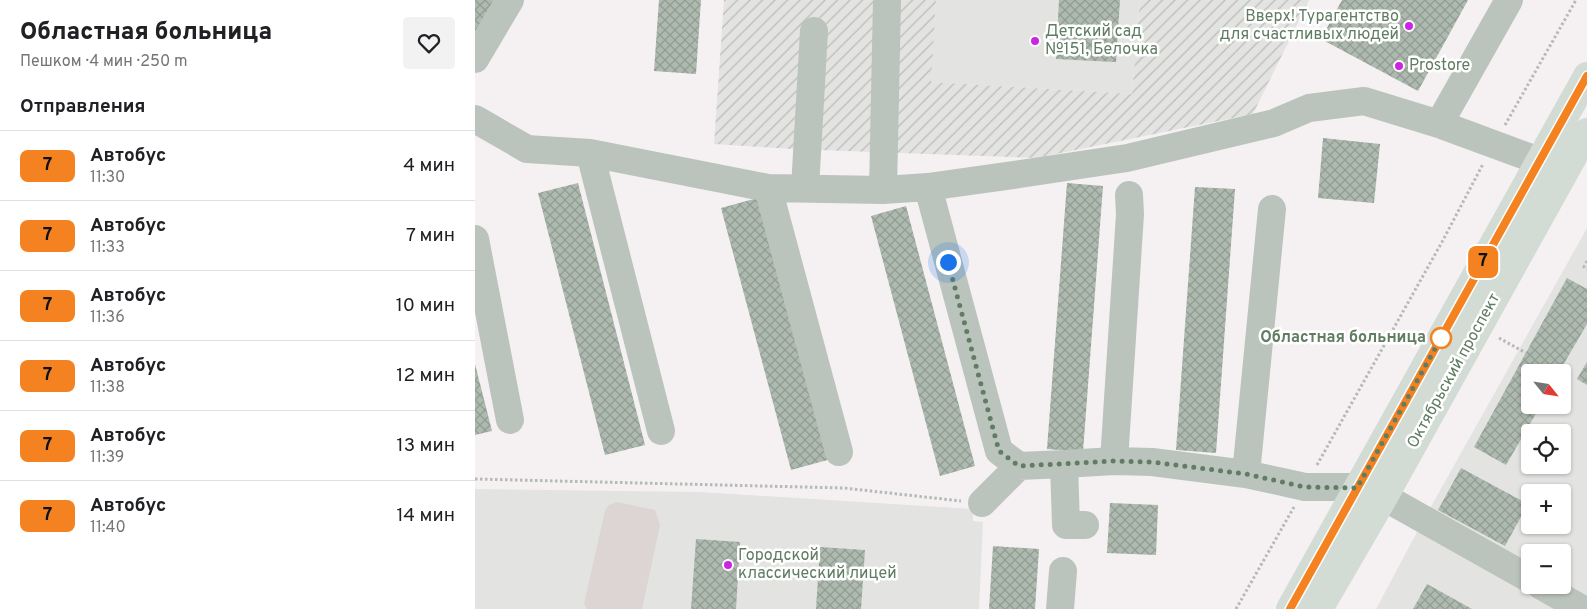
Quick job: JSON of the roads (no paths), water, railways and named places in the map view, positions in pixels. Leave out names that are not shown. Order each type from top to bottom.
[{"type":"main road","name":"Октябрьский проспект","points":[[1290,609],[1587,76]]},
{"type":"main road","name":"Октябрьский проспект","points":[[1319,609],[1384,497],[1587,132]]},
{"type":"lane","points":[[475,59],[510,0]]},
{"type":"lane","points":[[883,190],[887,0]]},
{"type":"lane","points":[[1439,124],[1509,0]]},
{"type":"lane","points":[[805,188],[814,32]]},
{"type":"lane","points":[[475,119],[527,149],[590,153],[768,188],[883,190],[928,187],[1127,158],[1274,123],[1309,108],[1364,101],[1439,124],[1539,161]]},
{"type":"lane","points":[[590,153],[661,431]]},
{"type":"lane","points":[[928,187],[999,451],[1019,466],[1115,461],[1152,462],[1246,474],[1305,487],[1357,488]]},
{"type":"lane","points":[[768,188],[839,452]]},
{"type":"lane","points":[[1115,461],[1130,214],[1129,195]]},
{"type":"lane","points":[[1246,474],[1272,209]]},
{"type":"lane","points":[[475,239],[510,420]]},
{"type":"lane","points":[[1064,464],[1067,524],[1085,525]]},
{"type":"lane","points":[[981,503],[1019,466]]},
{"type":"lane","points":[[1384,497],[1521,574]]},
{"type":"lane","points":[[1060,609],[1063,571]]},
{"type":"lane","points":[[1556,594],[1582,609]]},
{"type":"place","name":"Вверх! Турагентство для счастливых людей","points":[[1409,26]]},
{"type":"place","name":"Детский сад №151, Белочка","points":[[1035,41]]},
{"type":"place","name":"Prostore","points":[[1399,66]]},
{"type":"place","name":"Областная больница","points":[[1441,338]]},
{"type":"place","name":"Городской классический лицей","points":[[728,565]]}]
